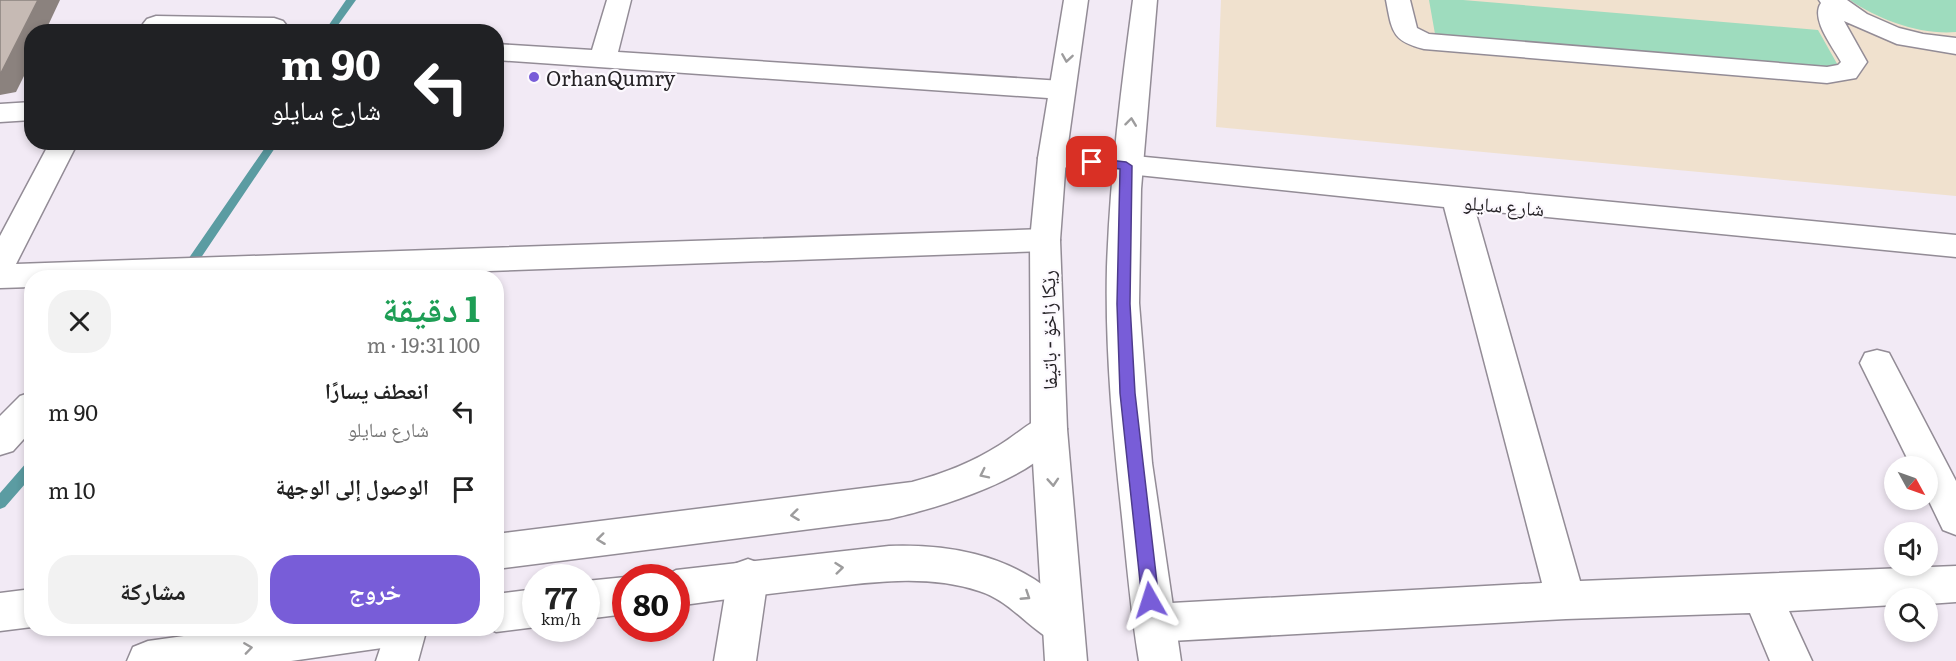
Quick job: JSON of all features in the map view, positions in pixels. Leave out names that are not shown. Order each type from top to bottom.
[{"type":"main road","points":[[156,24],[178,0]]},
{"type":"main road","points":[[603,59],[619,0]]},
{"type":"main road","name":"رێکا زاخۆ - باتیفا","points":[[1064,644],[1049,429],[1045,240],[1052,158],[1076,0]]},
{"type":"main road","points":[[1145,0],[1126,166],[1123,304],[1128,393],[1153,623],[1160,661]]},
{"type":"main road","points":[[1398,0],[1405,32],[1424,41],[1827,75],[1847,72],[1854,62],[1853,56],[1830,18],[1830,8],[1833,2],[1864,21],[1899,35],[1956,46]]},
{"type":"main road","points":[[504,53],[1062,90]]},
{"type":"main road","points":[[0,113],[24,112]]},
{"type":"main road","points":[[0,265],[60,150]]},
{"type":"main road","name":"شارع سايلو","points":[[1052,158],[1956,246]]},
{"type":"main road","points":[[1456,199],[1566,600]]},
{"type":"main road","points":[[194,270],[235,267],[362,270],[1045,240]]},
{"type":"main road","points":[[0,276],[24,276]]},
{"type":"main road","points":[[1877,363],[1956,518]]},
{"type":"main road","points":[[0,440],[24,414]]},
{"type":"main road","points":[[504,551],[889,504],[926,496],[962,484],[994,469],[1024,450],[1049,429]]},
{"type":"main road","points":[[690,586],[748,577],[895,562],[932,562],[968,568],[1002,581],[1033,601],[1064,644]]},
{"type":"main road","points":[[735,661],[748,577]]},
{"type":"main road","points":[[1153,623],[1566,600],[1761,594],[1956,584]]},
{"type":"main road","points":[[1761,594],[1791,661]]},
{"type":"main road","points":[[0,612],[24,609]]},
{"type":"main road","points":[[504,612],[522,610]]},
{"type":"main road","points":[[148,661],[331,636]]},
{"type":"main road","points":[[397,661],[404,636]]},
{"type":"shaded area","points":[[1221,0],[1956,0],[1956,196],[1216,127]]},
{"type":"green space","points":[[1429,0],[1463,0],[1818,30],[1840,69],[1435,34]]},
{"type":"green space","points":[[1850,0],[1956,0],[1956,32],[1928,31],[1900,25]]},
{"type":"building","points":[[0,0],[38,0],[24,24],[0,75]]},
{"type":"waterway","points":[[334,24],[351,0]]},
{"type":"waterway","points":[[187,270],[269,150]]},
{"type":"waterway","points":[[0,503],[24,475]]},
{"type":"place","name":"OrhanQumry","points":[[534,77]]},
{"type":"route","points":[[1092,162],[1126,166],[1123,304],[1128,393],[1150,600]]}]
